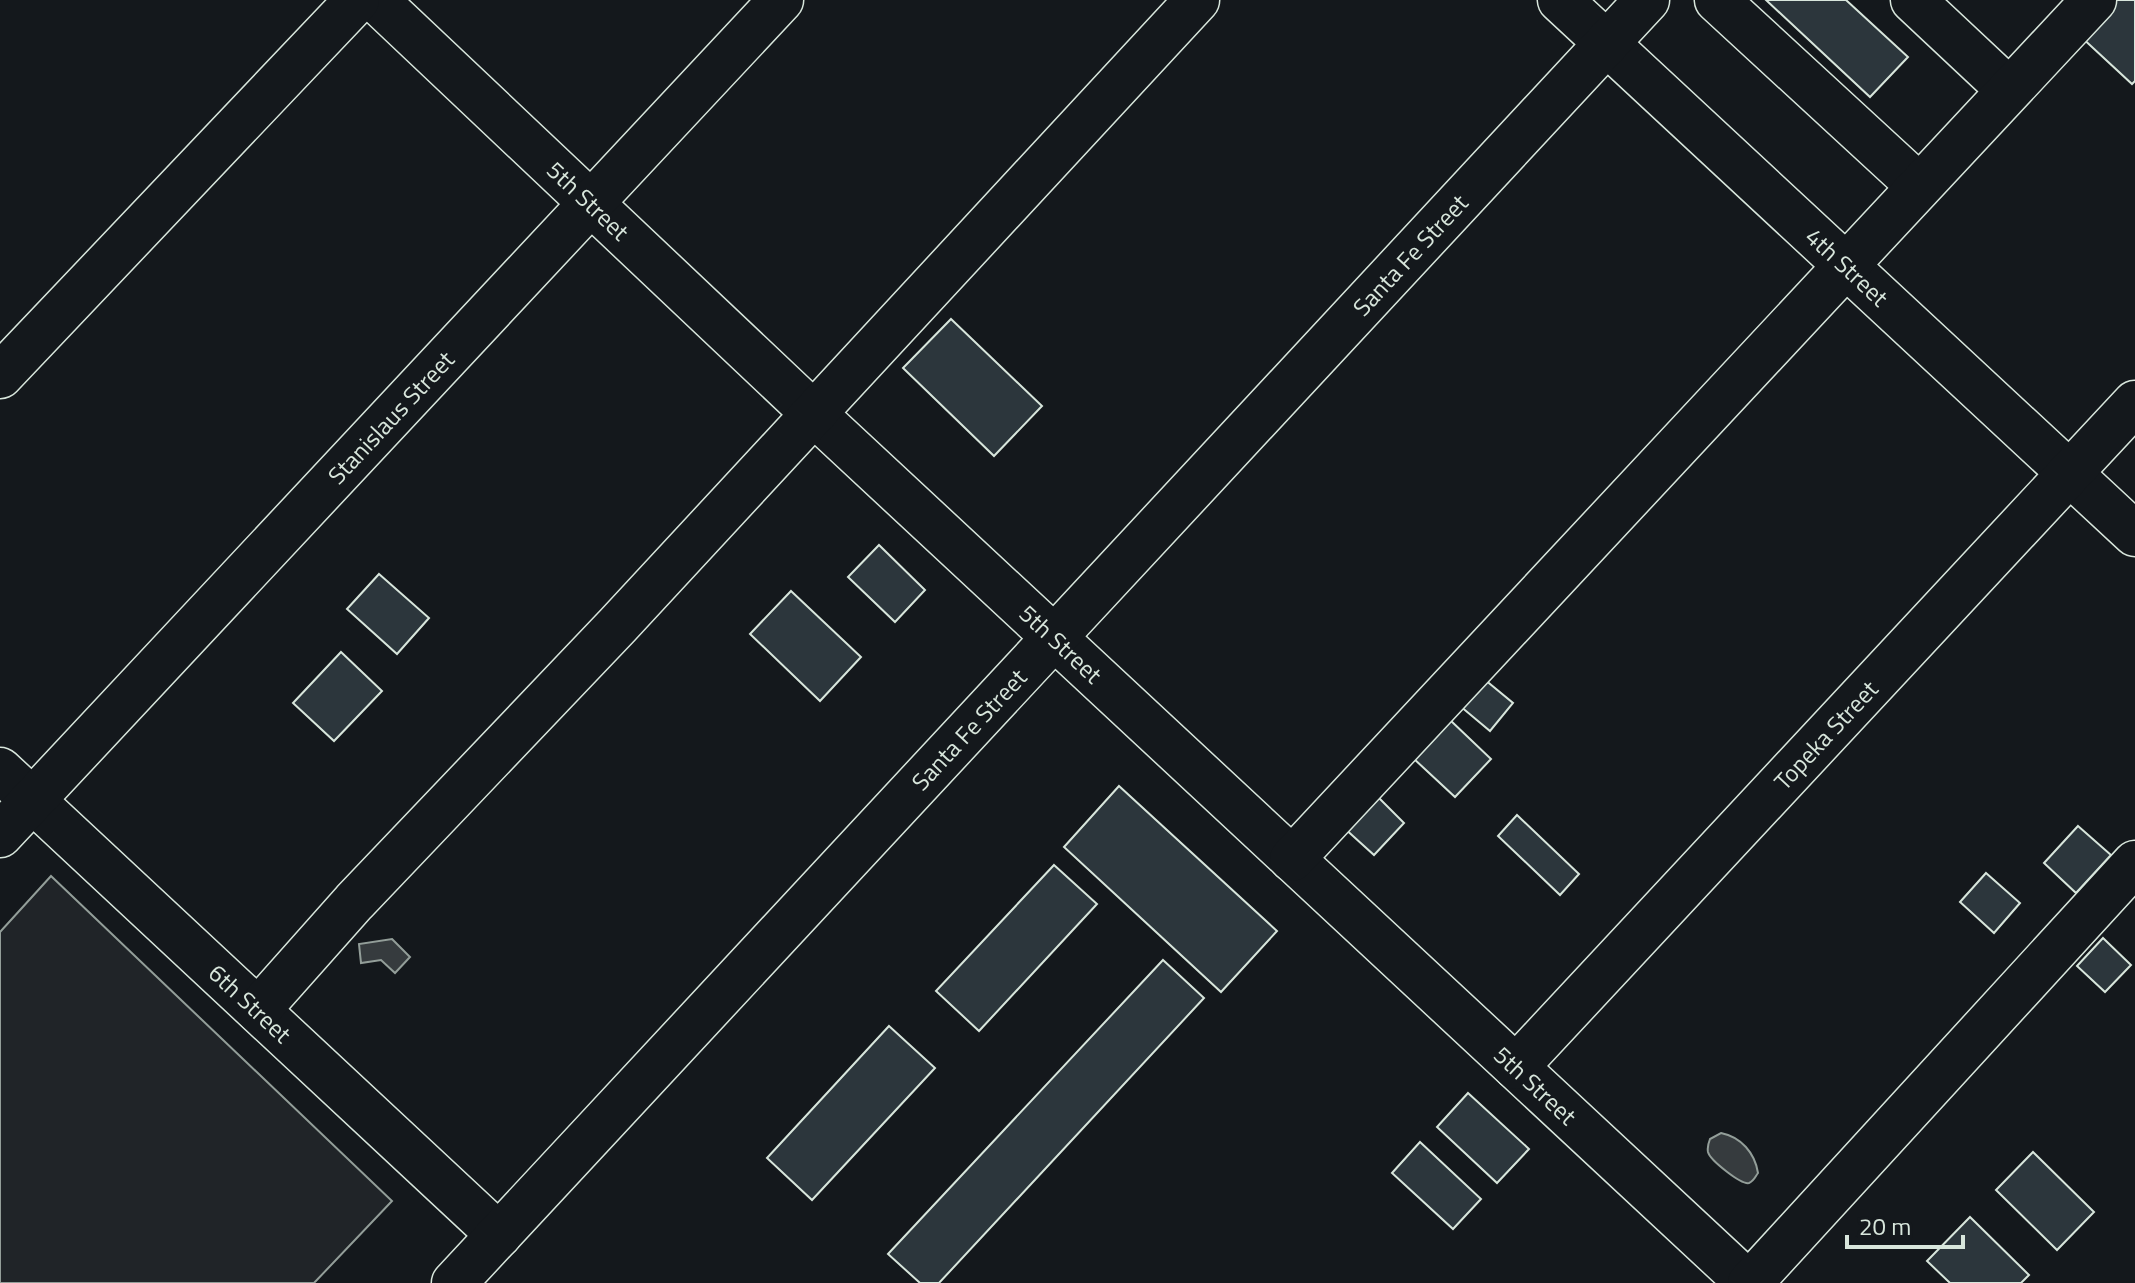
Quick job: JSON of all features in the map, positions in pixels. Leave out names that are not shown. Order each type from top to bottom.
[{"type":"street","points":[[0,376],[357,0]]},
{"type":"street","name":"5th Street","points":[[376,0],[813,413],[1749,1283]]},
{"type":"street","name":"Stanislaus Street","points":[[0,835],[781,0]]},
{"type":"street","points":[[258,1010],[354,902],[617,626],[1197,0]]},
{"type":"street","name":"4th Street","points":[[1560,0],[2135,534]]},
{"type":"street","name":"Santa Fe Street","points":[[454,1283],[1647,0]]},
{"type":"street","points":[[1717,0],[1919,186]]},
{"type":"street","points":[[1913,0],[2009,90]]},
{"type":"street","points":[[1292,859],[2094,0]]},
{"type":"street","name":"Topeka Street","points":[[1516,1067],[2135,403]]},
{"type":"street","name":"6th Street","points":[[0,770],[499,1235]]},
{"type":"street","points":[[1749,1283],[2135,863]]},
{"type":"shaded area","points":[[51,876],[392,1201],[314,1283],[0,1283],[0,932]]},
{"type":"shaded area","points":[[392,939],[410,957],[395,973],[381,960],[361,963],[359,944]]},
{"type":"shaded area","points":[[1721,1133],[1741,1142],[1750,1153],[1758,1173],[1751,1182],[1745,1183],[1733,1176],[1710,1156],[1710,1139]]},
{"type":"building","points":[[1766,0],[1846,0],[1908,57],[1870,97]]},
{"type":"building","points":[[2111,0],[2135,0],[2135,81],[2132,84],[2079,35]]},
{"type":"building","points":[[951,319],[1042,406],[994,456],[903,368]]},
{"type":"building","points":[[879,545],[925,590],[895,622],[848,577]]},
{"type":"building","points":[[379,574],[429,618],[397,654],[347,609]]},
{"type":"building","points":[[791,591],[861,657],[820,701],[750,634]]},
{"type":"building","points":[[341,652],[382,691],[334,741],[293,703]]},
{"type":"building","points":[[1484,679],[1513,703],[1490,731],[1460,706]]},
{"type":"building","points":[[1449,719],[1491,759],[1455,797],[1413,758]]},
{"type":"building","points":[[1119,786],[1277,931],[1221,992],[1064,847]]},
{"type":"building","points":[[1375,794],[1404,823],[1374,855],[1343,827]]},
{"type":"building","points":[[1517,815],[1579,874],[1560,895],[1498,836]]},
{"type":"building","points":[[2078,826],[2111,855],[2076,893],[2044,863]]},
{"type":"building","points":[[1054,865],[1097,904],[979,1031],[936,991]]},
{"type":"building","points":[[1986,873],[2020,903],[1994,933],[1960,902]]},
{"type":"building","points":[[2103,938],[2131,965],[2105,992],[2077,966]]},
{"type":"building","points":[[1163,960],[1204,998],[939,1283],[920,1283],[888,1254]]},
{"type":"building","points":[[889,1026],[935,1068],[812,1200],[767,1158]]},
{"type":"building","points":[[1468,1093],[1529,1149],[1497,1183],[1437,1127]]},
{"type":"building","points":[[1420,1142],[1481,1199],[1453,1229],[1392,1173]]},
{"type":"building","points":[[2033,1152],[2094,1212],[2057,1250],[1996,1190]]},
{"type":"building","points":[[1970,1217],[2029,1275],[2021,1283],[1950,1283],[1927,1261]]}]
